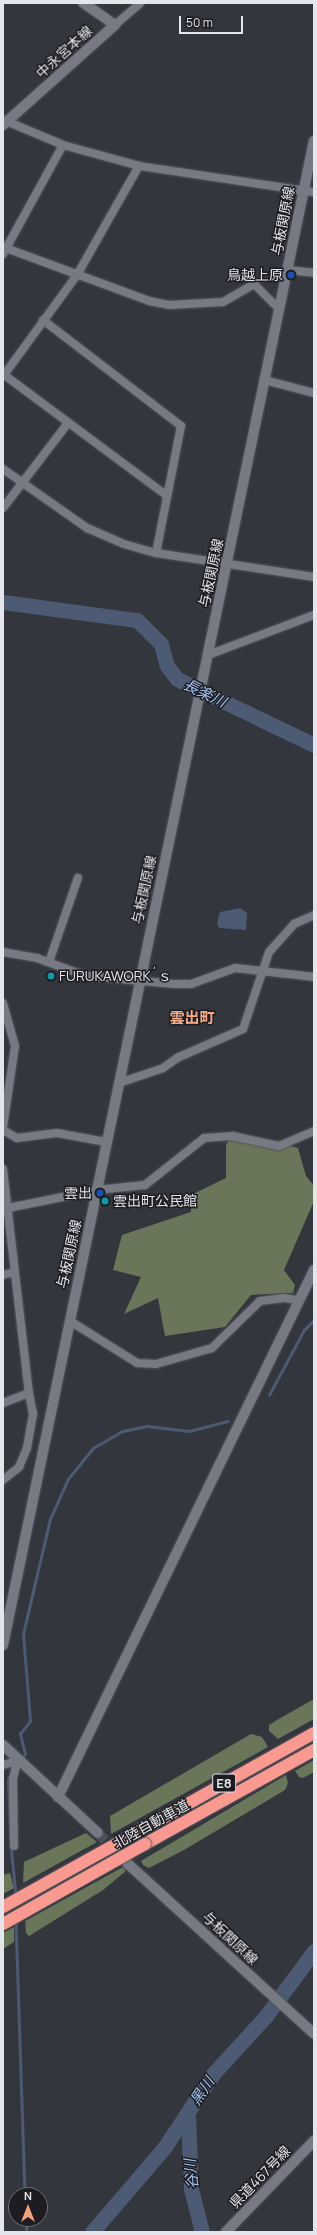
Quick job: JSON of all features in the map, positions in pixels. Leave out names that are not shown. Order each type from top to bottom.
[{"type":"highway","name":"北陸自動車道","points":[[3,1907],[314,1733]]},
{"type":"highway","name":"北陸自動車道","points":[[3,1924],[314,1750]]},
{"type":"main road","name":"中永宮本線","points":[[5,123],[115,25],[83,3]]},
{"type":"main road","name":"与板関原線","points":[[3,1645],[5,1622],[70,1322],[106,1142],[228,562],[278,308],[314,141]]},
{"type":"main road","points":[[58,1797],[314,1270]]},
{"type":"main road","points":[[3,1745],[17,1761],[98,1834]]},
{"type":"main road","name":"与板関原線","points":[[127,1863],[314,2034]]},
{"type":"main road","name":"県道467号線","points":[[226,2232],[314,2141]]},
{"type":"street","points":[[115,25],[140,3]]},
{"type":"street","points":[[5,123],[64,145],[139,166],[176,168],[303,192],[314,192]]},
{"type":"street","points":[[64,145],[4,250],[149,302],[169,305],[223,302],[254,284],[278,308]]},
{"type":"street","points":[[139,166],[77,275],[4,374],[167,496]]},
{"type":"street","points":[[287,270],[314,273]]},
{"type":"street","points":[[44,320],[180,426],[156,553]]},
{"type":"street","points":[[264,380],[314,393]]},
{"type":"street","points":[[3,508],[68,423]]},
{"type":"street","points":[[3,469],[22,484],[87,528],[156,553],[228,562],[314,577]]},
{"type":"street","points":[[208,655],[314,615]]},
{"type":"street","points":[[49,962],[78,878]]},
{"type":"street","points":[[119,1083],[163,1068],[179,1057],[243,1029],[264,971],[269,952],[284,932],[314,916]]},
{"type":"street","points":[[3,952],[49,962],[86,976],[191,984],[235,968],[314,977]]},
{"type":"street","points":[[3,1003],[14,1046],[3,1128],[17,1138],[57,1133],[106,1142]]},
{"type":"street","points":[[4,1209],[97,1190],[145,1185],[204,1138],[230,1136],[279,1146],[314,1131]]},
{"type":"street","points":[[3,1170],[4,1209],[33,1414],[27,1448],[19,1468],[3,1480]]},
{"type":"street","points":[[3,1275],[14,1272]]},
{"type":"street","points":[[70,1322],[137,1363],[156,1364],[212,1348],[260,1301],[277,1298],[299,1300]]},
{"type":"street","points":[[3,1403],[29,1393]]},
{"type":"street","points":[[3,1765],[17,1761],[13,1779],[14,1846]]},
{"type":"green space","points":[[233,1131],[298,1148],[306,1176],[314,1186],[314,1201],[284,1270],[295,1285],[293,1293],[251,1295],[225,1327],[165,1336],[158,1298],[124,1314],[141,1277],[113,1270],[122,1235],[191,1212],[191,1195],[226,1178],[226,1145]]},
{"type":"green space","points":[[314,1699],[314,1719],[278,1739],[269,1731],[269,1725]]},
{"type":"green space","points":[[251,1734],[262,1737],[268,1747],[111,1834],[110,1816]]},
{"type":"green space","points":[[314,1760],[314,1772],[303,1778],[299,1777],[295,1771]]},
{"type":"green space","points":[[286,1775],[288,1783],[285,1790],[184,1850],[149,1868],[143,1865],[141,1861]]},
{"type":"green space","points":[[86,1833],[97,1842],[23,1883],[24,1862]]},
{"type":"green space","points":[[123,1867],[126,1871],[103,1890],[29,1936],[26,1933],[25,1921]]},
{"type":"green space","points":[[10,1873],[14,1888],[3,1894],[3,1875]]},
{"type":"green space","points":[[14,1927],[14,1942],[3,1949],[3,1933]]},
{"type":"water","points":[[240,908],[247,913],[246,930],[219,928],[217,923],[220,912]]},
{"type":"waterway","name":"長楽川","points":[[3,602],[137,620],[161,644],[167,666],[177,679],[314,745]]},
{"type":"waterway","points":[[269,1395],[304,1330],[314,1320]]},
{"type":"waterway","points":[[21,1759],[25,1754],[20,1734],[30,1721],[23,1634],[50,1519],[68,1479],[93,1448],[123,1431],[147,1426],[189,1431],[228,1421]]},
{"type":"waterway","points":[[10,1823],[8,1780],[11,1775]]},
{"type":"waterway","points":[[11,1846],[16,1895]]},
{"type":"waterway","points":[[16,1922],[25,2187]]},
{"type":"waterway","name":"黒川","points":[[92,2232],[164,2148],[213,2074],[266,2016],[314,1951]]},
{"type":"waterway","name":"谷川","points":[[188,2115],[191,2189],[202,2232]]},
{"type":"waterway","points":[[27,2227],[27,2232]]},
{"type":"tunnel","points":[[98,1833],[125,1862]]},
{"type":"place","name":"鳥越上原","points":[[291,275]]},
{"type":"place","name":"FURUKAWORK´ｓ","points":[[51,976]]},
{"type":"place","name":"雲出","points":[[100,1193]]},
{"type":"place","name":"雲出町公民館","points":[[105,1201]]},
{"type":"district","name":"雲出町","points":[[192,1018]]}]
